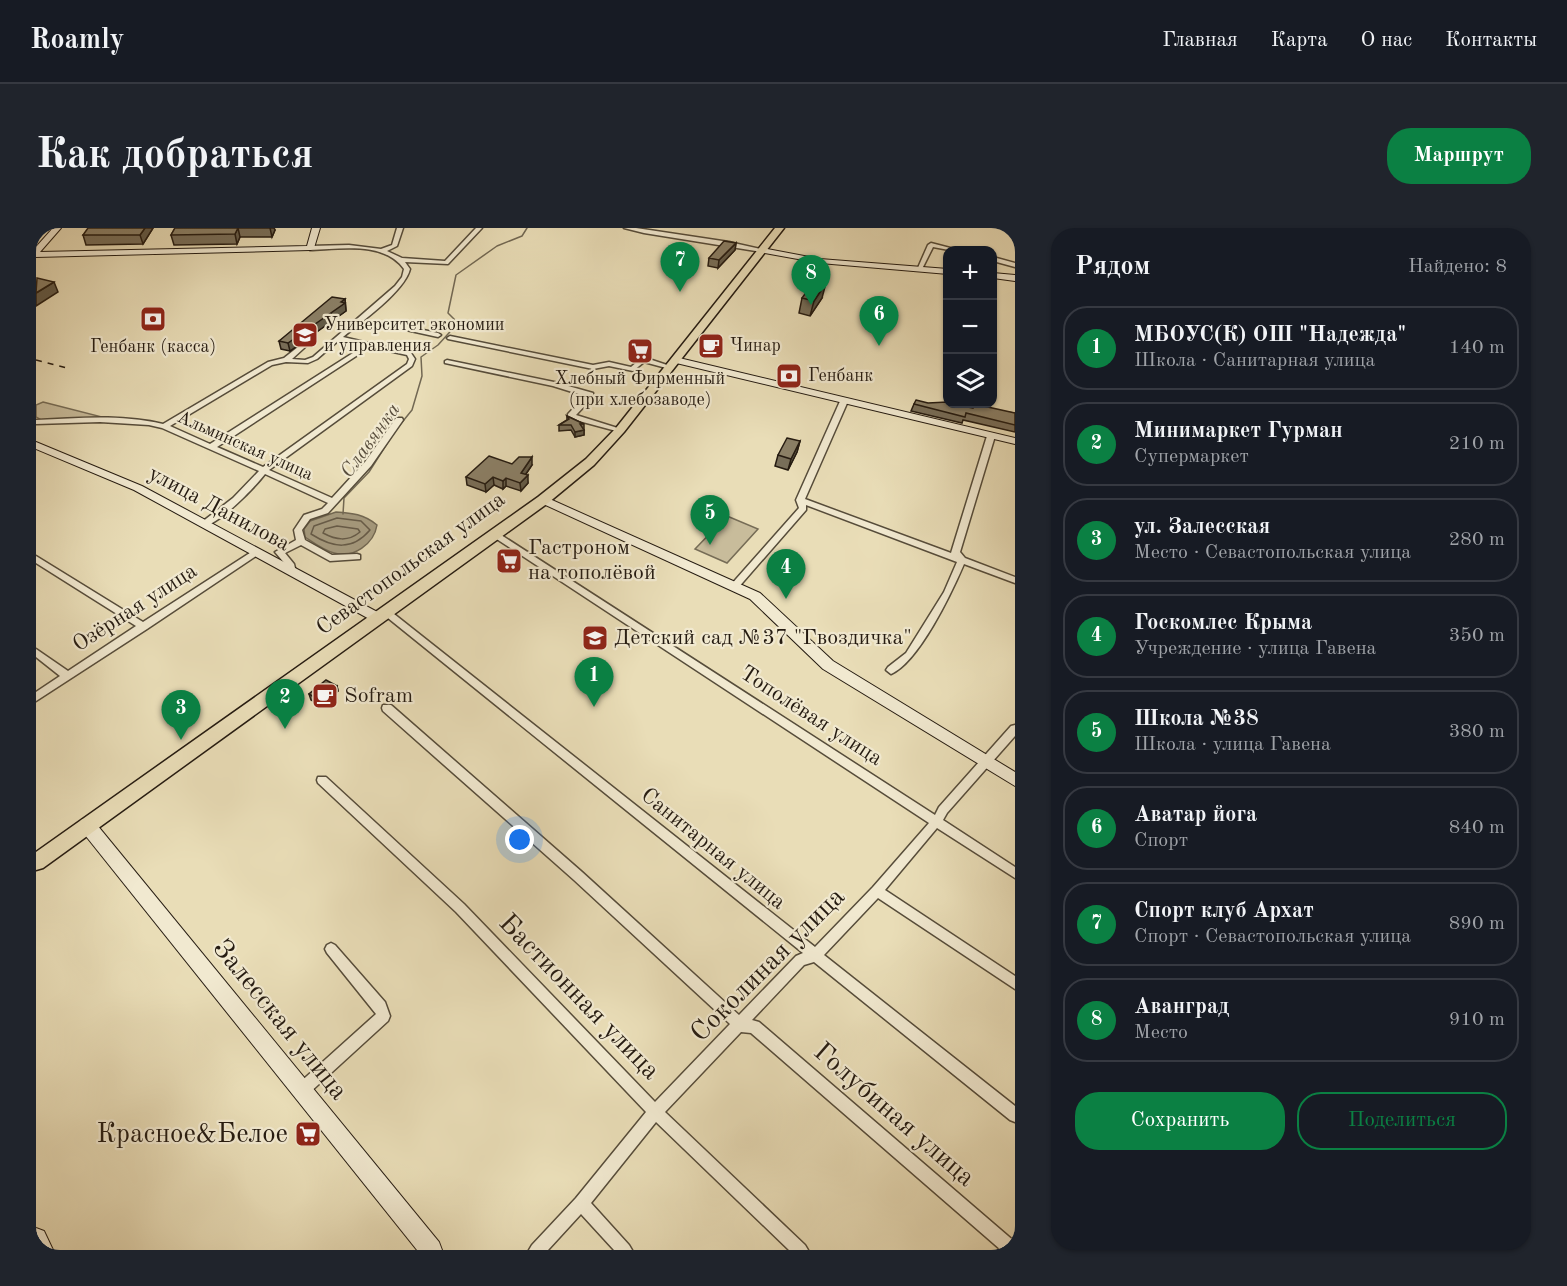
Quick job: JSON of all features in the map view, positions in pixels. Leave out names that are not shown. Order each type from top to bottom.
[{"type":"main road","points":[[36,253],[57,228]]},
{"type":"main road","points":[[36,253],[310,248],[316,228]]},
{"type":"main road","name":"Севастопольская улица","points":[[37,858],[87,825],[543,500],[590,462],[620,430],[780,228]]},
{"type":"main road","points":[[762,250],[820,261],[943,272]]},
{"type":"main road","points":[[997,276],[1015,278]]},
{"type":"main road","points":[[672,364],[844,400],[1015,441]]},
{"type":"main road","name":"улица Данилова","points":[[36,445],[138,488],[292,572],[382,615]]},
{"type":"main road","points":[[543,500],[754,596],[828,665],[1015,780]]},
{"type":"main road","name":"Залесская улица","points":[[87,825],[431,1250]]},
{"type":"main road","points":[[36,1239],[42,1250]]},
{"type":"street","points":[[310,248],[383,250],[394,246],[400,228]]},
{"type":"street","points":[[383,250],[401,260],[446,263],[479,228]]},
{"type":"street","points":[[627,228],[762,250]]},
{"type":"street","points":[[918,269],[931,245],[943,248]]},
{"type":"street","points":[[164,426],[270,363],[286,360],[310,361],[398,287],[406,273],[401,260]]},
{"type":"street","points":[[997,261],[1015,265]]},
{"type":"street","points":[[399,327],[438,335]]},
{"type":"street","points":[[286,360],[312,338]]},
{"type":"street","points":[[205,524],[237,501],[253,486],[263,471],[410,365],[409,354],[337,338]]},
{"type":"street","points":[[450,338],[628,375],[643,359],[672,364]]},
{"type":"street","points":[[211,447],[368,346]]},
{"type":"street","points":[[447,362],[543,381],[590,395],[571,416],[620,430]]},
{"type":"street","points":[[734,587],[803,508],[800,500],[844,400]]},
{"type":"street","points":[[357,557],[330,558],[301,541],[298,530],[307,517],[325,511],[368,464],[399,420]]},
{"type":"street","name":"Альминская улица","points":[[36,422],[154,423],[333,502]]},
{"type":"street","points":[[962,560],[955,553],[991,436]]},
{"type":"street","points":[[800,500],[1015,580]]},
{"type":"street","name":"Тополёвая улица","points":[[495,534],[1015,873]]},
{"type":"street","points":[[292,572],[290,564],[279,552],[301,541]]},
{"type":"street","name":"Озёрная улица","points":[[36,697],[256,552]]},
{"type":"street","points":[[36,560],[144,627]]},
{"type":"street","points":[[891,670],[909,655],[948,592],[962,560]]},
{"type":"street","name":"Санитарная улица","points":[[382,615],[1015,1115]]},
{"type":"street","points":[[36,652],[67,676]]},
{"type":"street","name":"Голубиная улица","points":[[387,708],[578,876],[740,1025],[754,1027],[1013,1250]]},
{"type":"street","name":"Соколиная улица","points":[[537,1250],[581,1203],[656,1112],[800,960],[815,956],[877,891],[937,821],[943,810],[1015,729]]},
{"type":"street","name":"Бастионная улица","points":[[322,780],[460,908],[656,1112],[800,1250]]},
{"type":"street","points":[[877,891],[1015,983]]},
{"type":"street","points":[[302,1090],[383,1016],[380,1007],[331,948]]},
{"type":"street","points":[[581,1203],[624,1250]]},
{"type":"shaded area","points":[[43,402],[102,417],[102,419],[43,421],[36,417],[36,405]]},
{"type":"shaded area","points":[[727,516],[758,529],[727,563],[695,549]]},
{"type":"water","points":[[336,512],[358,515],[377,525],[367,544],[355,552],[341,554],[326,550],[305,537],[304,529],[310,521]]},
{"type":"building","points":[[88,228],[145,228],[140,235],[83,235]]},
{"type":"building","points":[[175,228],[238,228],[235,234],[171,235]]},
{"type":"building","points":[[724,241],[736,243],[719,260],[709,258]]},
{"type":"building","points":[[37,278],[54,282],[36,293]]},
{"type":"building","points":[[815,280],[826,283],[814,301],[802,298]]},
{"type":"building","points":[[332,297],[345,299],[341,302],[345,303],[288,343],[279,341]]},
{"type":"building","points":[[916,400],[928,403],[943,402],[943,408],[992,408],[1015,413],[1015,425],[966,413],[965,417],[914,404]]},
{"type":"building","points":[[567,416],[584,424],[580,424],[584,430],[575,432],[571,425],[559,425],[569,419]]},
{"type":"building","points":[[787,438],[800,441],[791,459],[778,455]]},
{"type":"building","points":[[489,456],[512,464],[519,457],[532,457],[521,473],[528,475],[520,483],[506,478],[503,481],[493,477],[485,484],[466,477]]},
{"type":"building","points":[[326,680],[337,686],[320,701],[309,694]]},
{"type":"waterway","name":"Славянка","points":[[343,514],[344,498],[369,472],[395,431],[412,410],[422,376],[421,357],[438,345],[458,323],[448,313],[456,275],[497,246],[522,236],[527,228]]},
{"type":"railway","points":[[36,360],[67,368]]},
{"type":"place","name":"Спорт клуб Архат","points":[[680,292]]},
{"type":"place","name":"Аванград","points":[[811,305]]},
{"type":"place","name":"Генбанк (касса)","points":[[153,319]]},
{"type":"place","name":"Университет экономии и управления","points":[[305,335]]},
{"type":"place","name":"Чинар","points":[[711,346]]},
{"type":"place","name":"Аватар йога","points":[[879,346]]},
{"type":"place","name":"Хлебный Фирменный (при хлебозаводе)","points":[[640,351]]},
{"type":"place","name":"Генбанк","points":[[789,376]]},
{"type":"place","name":"Школа №38","points":[[710,545]]},
{"type":"place","name":"Гастроном на тополёвой","points":[[509,561]]},
{"type":"place","name":"Госкомлес Крыма","points":[[786,599]]},
{"type":"place","name":"Детский сад №37 \"Гвоздичка\"","points":[[595,638]]},
{"type":"place","name":"Sofram","points":[[325,696]]},
{"type":"place","name":"МБОУС(К) ОШ \"Надежда\"","points":[[594,707]]},
{"type":"place","name":"Минимаркет Гурман","points":[[285,729]]},
{"type":"place","name":"ул. Залесская","points":[[181,740]]},
{"type":"place","name":"Красное&Белое","points":[[308,1134]]}]
